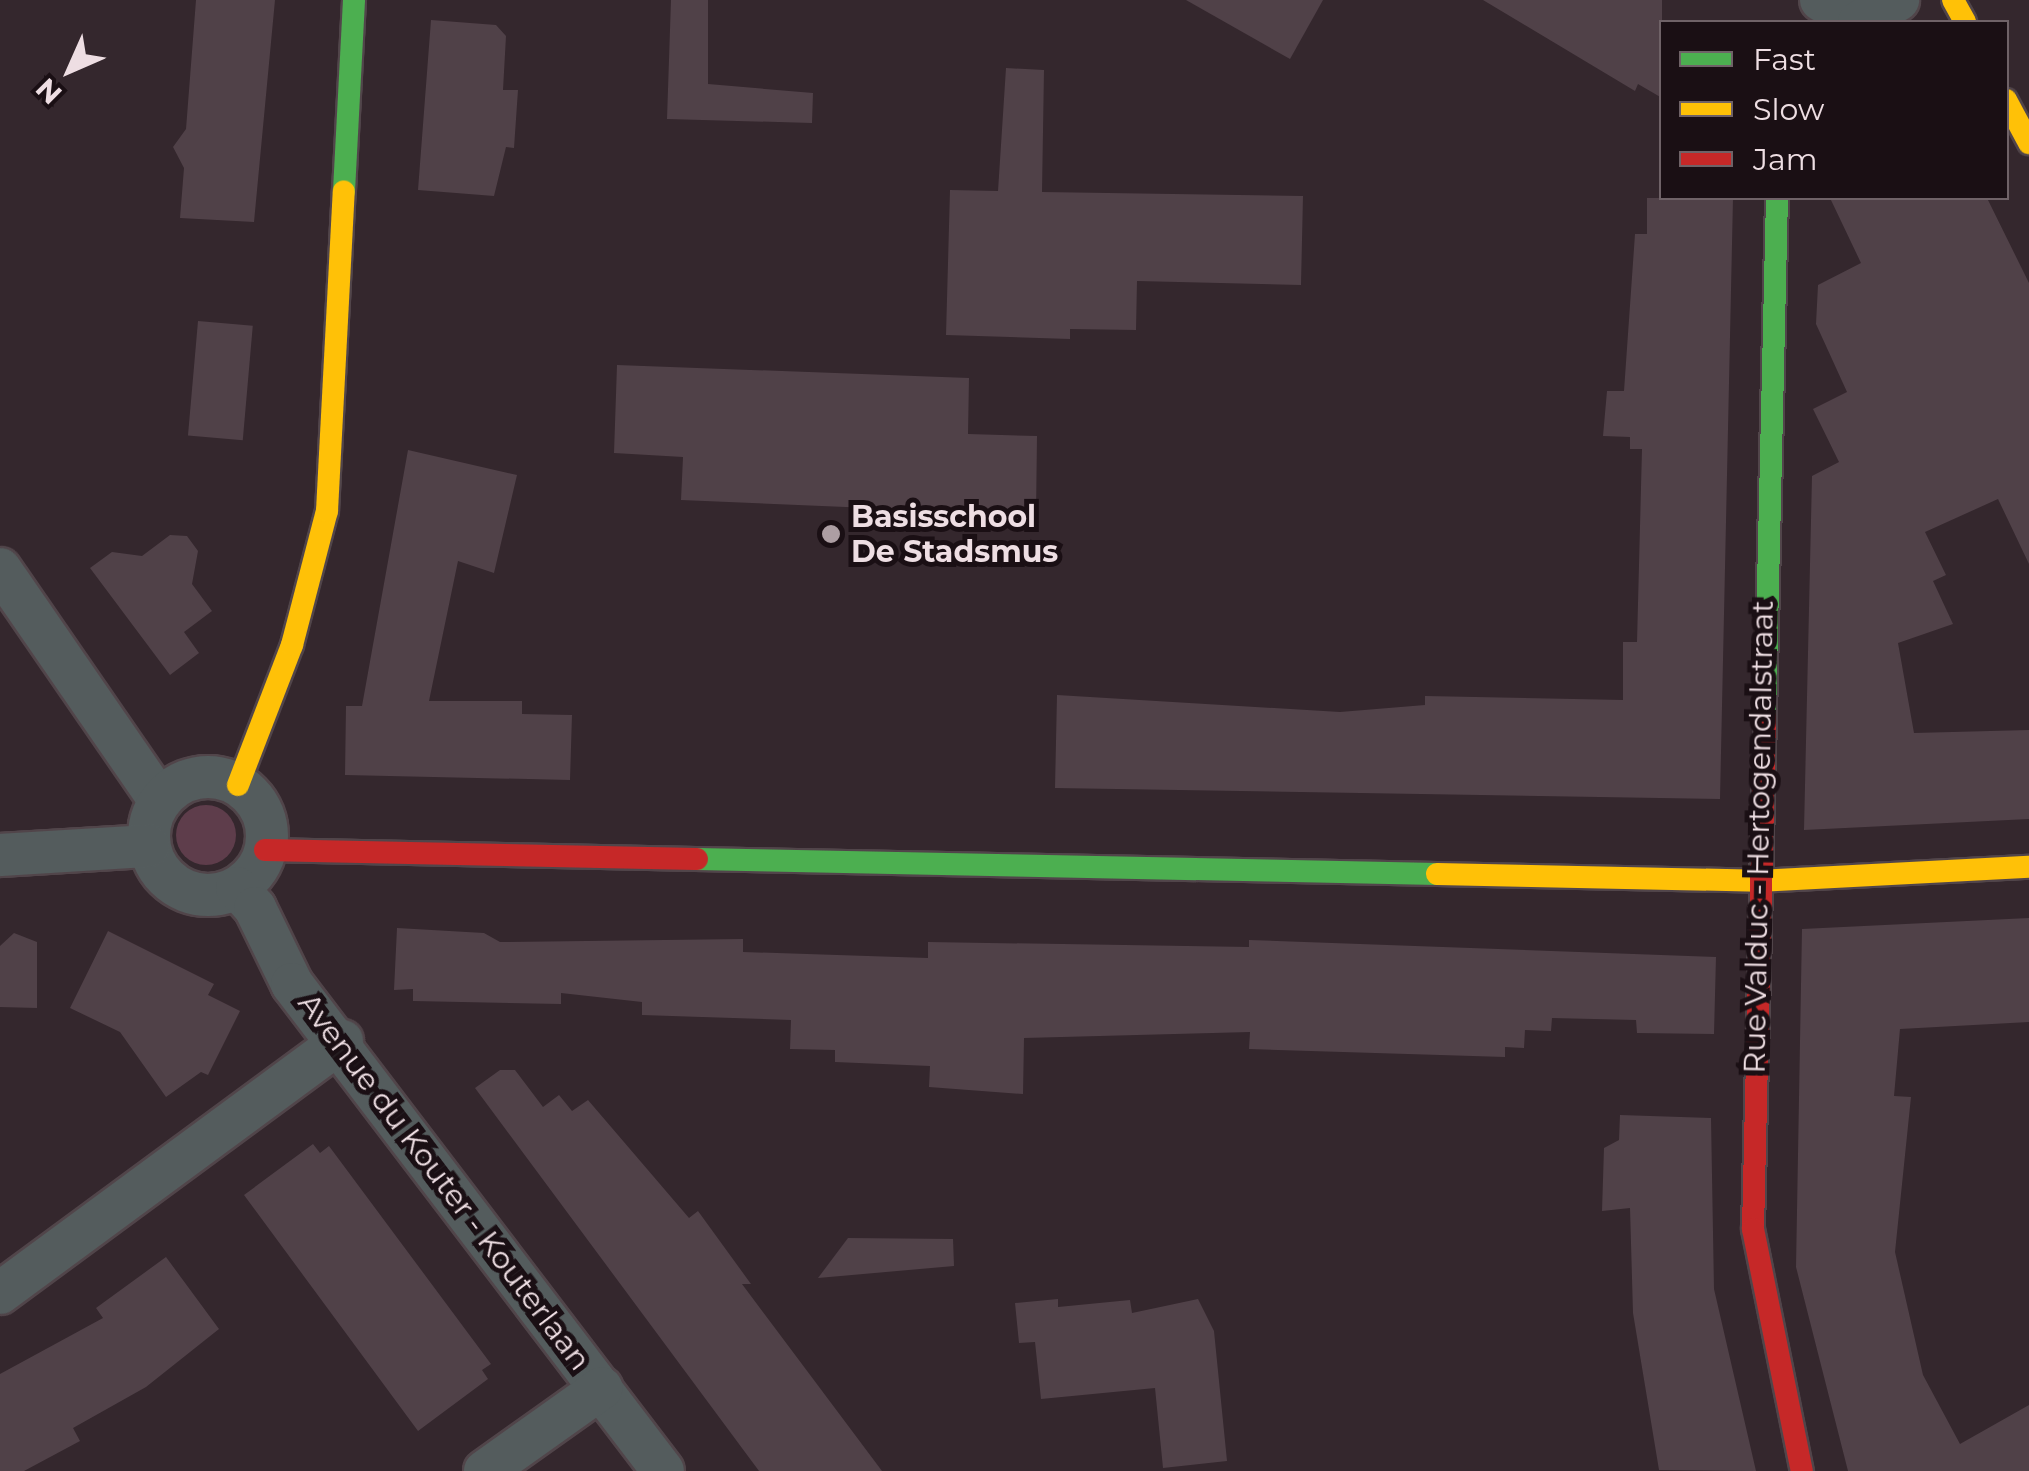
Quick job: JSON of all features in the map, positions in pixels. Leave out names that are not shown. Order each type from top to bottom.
[{"type":"street","points":[[238,785],[286,663],[327,511],[354,0]]},
{"type":"street","points":[[1821,0],[1856,20]]},
{"type":"street","points":[[1863,20],[1898,0]]},
{"type":"street","points":[[2009,106],[2029,143]]},
{"type":"street","name":"Rue Valduc - Hertogendalstraat","points":[[1777,200],[1758,880],[1753,1230],[1771,1347],[1802,1471]]},
{"type":"street","points":[[0,569],[160,801]]},
{"type":"street","points":[[196,778],[238,785],[263,813],[266,850],[236,888],[218,894],[182,889],[155,864],[149,846],[160,801],[196,778]]},
{"type":"street","points":[[0,855],[149,846]]},
{"type":"street","points":[[266,850],[1758,880],[2029,867]]},
{"type":"street","name":"Avenue du Kouter - Kouterlaan","points":[[236,888],[255,908],[292,984],[342,1041],[663,1471]]},
{"type":"street","points":[[0,1293],[342,1041]]},
{"type":"street","points":[[485,1471],[602,1388]]},
{"type":"shaded area","points":[[206,805],[227,814],[236,835],[227,856],[206,865],[185,856],[176,835],[185,814]]},
{"type":"building","points":[[196,0],[275,0],[254,222],[180,218],[184,168],[173,147],[186,129]]},
{"type":"building","points":[[671,0],[708,0],[708,84],[813,93],[812,123],[667,119]]},
{"type":"building","points":[[1186,0],[1323,0],[1290,59]]},
{"type":"building","points":[[1483,0],[1662,0],[1659,96],[1638,84],[1635,91]]},
{"type":"building","points":[[431,20],[496,25],[506,36],[503,90],[518,90],[514,148],[506,147],[494,196],[418,190]]},
{"type":"building","points":[[1006,68],[1044,70],[1042,192],[1303,196],[1301,285],[1137,281],[1136,330],[1070,329],[1070,339],[946,335],[950,190],[998,191]]},
{"type":"building","points":[[1647,198],[1733,200],[1720,799],[1055,788],[1057,695],[1340,712],[1425,705],[1425,696],[1623,700],[1623,642],[1637,642],[1642,449],[1630,449],[1630,437],[1603,436],[1607,391],[1624,391],[1635,234],[1647,234]]},
{"type":"building","points":[[1831,200],[1988,200],[2029,283],[2029,564],[1998,499],[1925,532],[1946,575],[1933,581],[1953,624],[1898,643],[1914,733],[2029,730],[2029,819],[1804,830],[1812,476],[1839,462],[1813,409],[1847,392],[1816,324],[1818,285],[1861,263]]},
{"type":"building","points":[[198,321],[253,326],[243,440],[188,436]]},
{"type":"building","points":[[617,365],[969,378],[968,434],[1037,436],[1036,515],[681,500],[683,457],[614,453]]},
{"type":"building","points":[[408,450],[517,475],[494,573],[458,561],[429,701],[522,701],[522,714],[572,715],[570,780],[345,775],[346,706],[362,706]]},
{"type":"building","points":[[170,535],[187,536],[198,551],[192,584],[212,611],[184,632],[199,653],[170,675],[90,568],[112,552],[142,556]]},
{"type":"building","points":[[2029,918],[2029,1022],[1900,1029],[1894,1096],[1911,1097],[1895,1252],[1923,1375],[1960,1444],[2029,1405],[2029,1471],[1848,1471],[1796,1267],[1802,929]]},
{"type":"building","points":[[397,928],[484,933],[500,942],[743,939],[743,952],[928,958],[928,942],[1249,947],[1249,940],[1716,957],[1714,1034],[1637,1033],[1636,1020],[1552,1018],[1551,1031],[1525,1030],[1524,1048],[1505,1047],[1505,1057],[1249,1049],[1250,1032],[1024,1038],[1023,1094],[929,1087],[930,1066],[835,1062],[835,1050],[790,1049],[791,1020],[642,1015],[642,1002],[561,993],[561,1004],[413,1001],[413,989],[394,990]]},
{"type":"building","points":[[108,931],[214,984],[208,995],[240,1011],[208,1075],[201,1072],[166,1097],[120,1032],[70,1008]]},
{"type":"building","points":[[14,933],[37,942],[37,1008],[0,1007],[0,946]]},
{"type":"building","points":[[500,1070],[515,1070],[543,1107],[559,1095],[572,1111],[588,1100],[689,1218],[698,1211],[751,1284],[742,1284],[882,1471],[759,1471],[475,1088]]},
{"type":"building","points":[[1620,1115],[1711,1118],[1714,1289],[1756,1471],[1659,1470],[1633,1313],[1630,1208],[1602,1211],[1604,1148],[1619,1140]]},
{"type":"building","points":[[313,1144],[320,1153],[329,1146],[491,1364],[482,1370],[488,1379],[418,1431],[244,1195]]},
{"type":"building","points":[[848,1238],[953,1239],[954,1266],[818,1278]]},
{"type":"building","points":[[166,1257],[219,1329],[146,1387],[73,1428],[80,1441],[24,1471],[0,1471],[0,1374],[103,1318],[96,1308]]},
{"type":"building","points":[[1058,1299],[1058,1307],[1130,1300],[1132,1313],[1198,1299],[1214,1331],[1227,1461],[1163,1468],[1155,1388],[1041,1399],[1035,1342],[1019,1343],[1015,1303]]},
{"type":"traffic: fast","points":[[344,191],[354,0]]},
{"type":"traffic: fast","points":[[1765,717],[1777,200]]},
{"type":"traffic: fast","points":[[697,859],[1437,874]]},
{"type":"traffic: slow","points":[[1953,0],[1964,20]]},
{"type":"traffic: slow","points":[[2009,106],[2029,143]]},
{"type":"traffic: slow","points":[[238,785],[292,645],[327,511],[344,191]]},
{"type":"traffic: slow","points":[[1437,874],[1758,881],[2029,867]]},
{"type":"traffic: jam","points":[[1765,717],[1753,1229],[1802,1471]]},
{"type":"traffic: jam","points":[[265,850],[697,859]]},
{"type":"place","name":"Basisschool De Stadsmus","points":[[831,534]]}]
